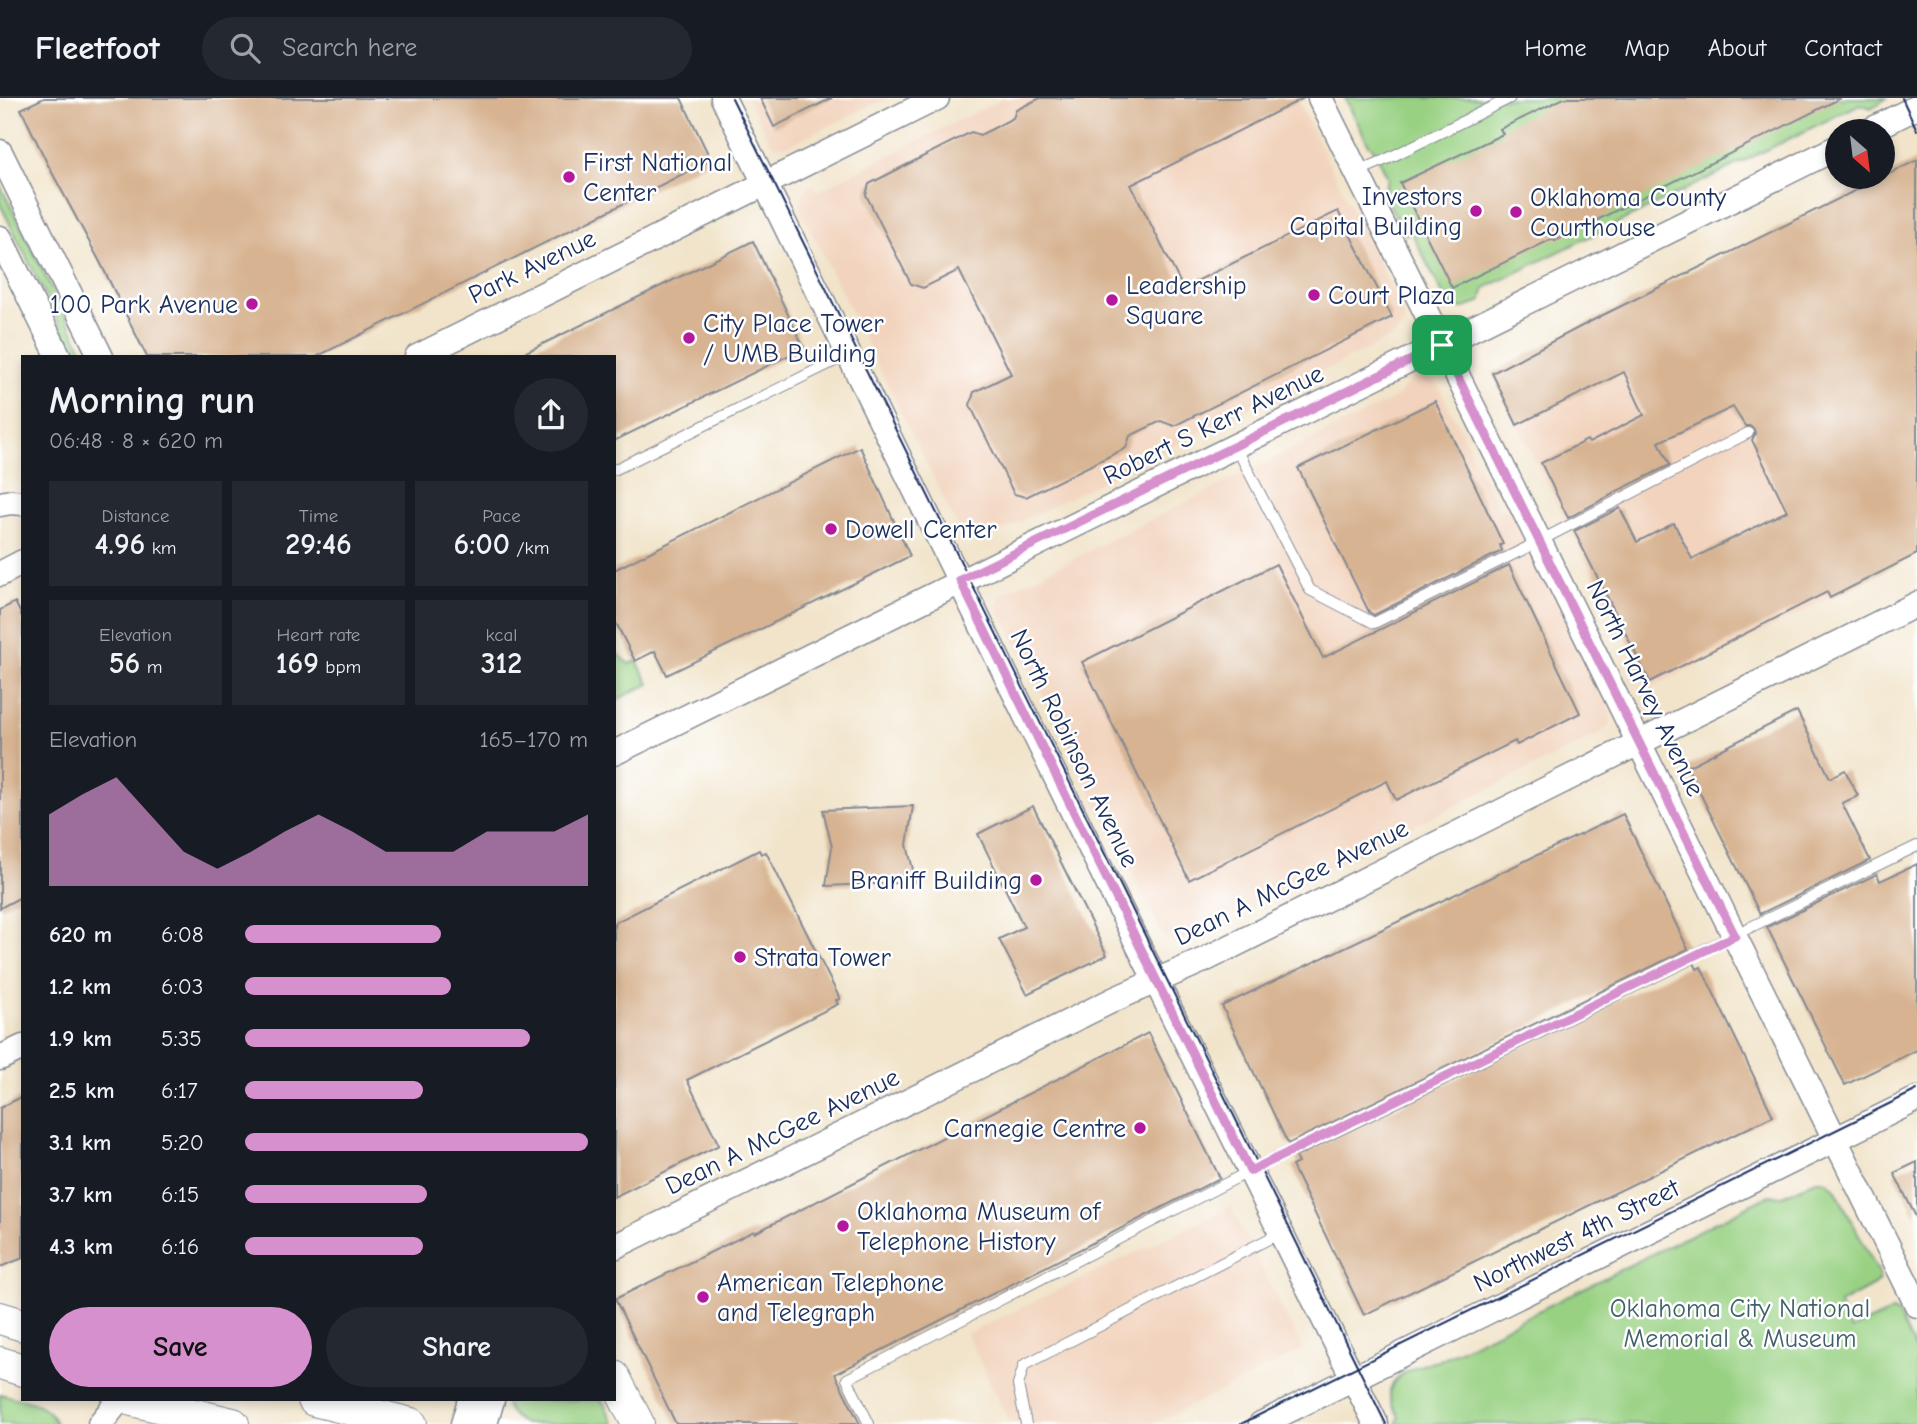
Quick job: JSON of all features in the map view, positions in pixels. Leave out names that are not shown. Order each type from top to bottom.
[{"type":"main road","points":[[0,1363],[21,1369]]},
{"type":"main road","points":[[616,1381],[638,1424]]},
{"type":"main road","points":[[136,1401],[233,1424]]},
{"type":"main road","points":[[318,1401],[411,1424]]},
{"type":"street","name":"North Robinson Avenue","points":[[723,98],[1376,1424]]},
{"type":"street","name":"Park Avenue","points":[[420,355],[937,98]]},
{"type":"street","name":"North Harvey Avenue","points":[[1320,98],[1917,1305]]},
{"type":"street","points":[[1893,119],[1917,107]]},
{"type":"street","points":[[0,152],[100,355]]},
{"type":"street","name":"Robert S Kerr Avenue","points":[[616,752],[1825,154]]},
{"type":"street","points":[[0,238],[58,355]]},
{"type":"street","points":[[0,504],[21,503]]},
{"type":"street","points":[[0,574],[21,563]]},
{"type":"street","name":"Dean A McGee Avenue","points":[[616,1246],[1102,1005],[1219,953],[1917,604]]},
{"type":"street","points":[[0,1058],[21,1048]]},
{"type":"street","name":"Northwest 4th Street","points":[[1261,1424],[1917,1099]]},
{"type":"street","points":[[100,1424],[119,1401]]},
{"type":"street","points":[[113,1424],[120,1401]]},
{"type":"street","points":[[463,1424],[470,1401]]},
{"type":"street","points":[[485,1424],[492,1401]]},
{"type":"lane","points":[[1357,172],[1510,98]]},
{"type":"lane","points":[[616,469],[849,354]]},
{"type":"lane","points":[[1236,446],[1310,590],[1374,623],[1748,433]]},
{"type":"lane","points":[[869,1424],[847,1379],[1250,1171],[1917,846]]},
{"type":"lane","points":[[1026,1424],[1018,1385],[1024,1365],[1280,1233]]},
{"type":"shaded area","points":[[747,98],[887,98],[786,146],[776,146],[769,140]]},
{"type":"shaded area","name":"Leadership Square","points":[[1003,98],[1118,98],[1156,172],[1298,101],[1400,306],[1404,317],[1403,326],[1392,337],[990,537],[976,540],[967,538],[960,531],[800,208],[801,197],[806,188],[813,184],[818,191]]},
{"type":"shaded area","points":[[1598,317],[1642,410],[1733,407],[1830,598],[1649,689],[1492,373]]},
{"type":"shaded area","points":[[1424,378],[1431,379],[1438,385],[1500,511],[1511,511],[1609,710],[1609,725],[1600,734],[1183,940],[1174,942],[1166,939],[1008,625],[999,613],[1000,597],[1399,396],[1407,384]]},
{"type":"shaded area","points":[[1231,1207],[1303,1350],[1154,1424],[1010,1424],[967,1334]]},
{"type":"green space","name":"Oklahoma County Courthouse","points":[[1345,98],[1887,98],[1871,108],[1860,104],[1825,119],[1485,288],[1481,301],[1461,308],[1448,304],[1411,232],[1405,235],[1383,193],[1388,178]]},
{"type":"green space","points":[[0,185],[85,355],[75,355],[0,204]]},
{"type":"green space","points":[[616,652],[629,664],[637,661],[649,684],[616,700]]},
{"type":"green space","name":"Oklahoma City National Memorial & Museum","points":[[1816,1180],[1824,1180],[1834,1187],[1879,1273],[1879,1280],[1874,1285],[1839,1304],[1851,1330],[1893,1311],[1898,1314],[1917,1353],[1917,1424],[1396,1424],[1399,1417],[1391,1401],[1391,1388],[1407,1371],[1438,1361],[1770,1195],[1783,1196]]},
{"type":"green space","points":[[0,1394],[40,1406],[47,1410],[56,1424],[0,1424]]},
{"type":"green space","points":[[505,1401],[602,1401],[614,1424],[524,1424],[507,1408]]},
{"type":"building","points":[[44,98],[681,98],[711,160],[320,355],[146,355],[21,109]]},
{"type":"building","points":[[760,98],[832,98],[774,127]]},
{"type":"building","name":"Leadership Square","points":[[1040,98],[1304,98],[1131,185],[1183,288],[1338,211],[1392,317],[1174,426],[1161,421],[1130,436],[1126,448],[1026,497],[1014,494],[970,405],[974,392],[1011,374],[959,270],[923,288],[911,284],[866,195],[869,184],[971,132],[980,135],[992,129],[1013,118],[1016,110]]},
{"type":"building","name":"Oklahoma County Courthouse","points":[[1564,98],[1841,98],[1555,241],[1554,238],[1452,288],[1400,183],[1503,134],[1500,129]]},
{"type":"building","points":[[1917,160],[1917,554],[1830,598],[1827,592],[1650,682],[1574,531],[1620,508],[1637,542],[1674,523],[1692,559],[1787,511],[1752,440],[1754,429],[1745,426],[1733,407],[1659,442],[1670,465],[1568,518],[1541,463],[1587,440],[1589,443],[1644,415],[1624,372],[1517,425],[1492,373],[1858,189],[1895,189],[1895,171]]},
{"type":"building","name":"City Place Tower / UMB Building","points":[[753,241],[804,348],[616,440],[616,355],[520,355]]},
{"type":"building","points":[[1435,401],[1503,544],[1500,545],[1502,551],[1374,615],[1369,612],[1298,468]]},
{"type":"building","points":[[860,447],[910,556],[667,675],[655,651],[635,661],[616,623],[616,569]]},
{"type":"building","points":[[1276,564],[1323,658],[1509,565],[1580,713],[1517,745],[1515,741],[1396,800],[1387,781],[1189,880],[1082,662]]},
{"type":"building","points":[[15,602],[21,614],[21,897],[0,908],[0,610]]},
{"type":"building","points":[[1797,711],[1830,778],[1845,770],[1858,796],[1842,803],[1870,860],[1760,914],[1687,767]]},
{"type":"building","points":[[913,806],[907,845],[916,882],[826,886],[832,847],[823,810]]},
{"type":"building","name":"Braniff Building","points":[[1033,806],[1107,955],[1027,994],[999,939],[1024,927],[978,834]]},
{"type":"building","points":[[1623,814],[1688,949],[1288,1144],[1222,1006]]},
{"type":"building","points":[[759,850],[761,854],[766,852],[840,999],[836,1000],[838,1004],[687,1080],[719,1145],[616,1196],[616,922]]},
{"type":"building","points":[[1917,864],[1917,1050],[1845,1085],[1767,927],[1877,874],[1880,881]]},
{"type":"building","points":[[1694,963],[1697,969],[1701,967],[1773,1116],[1364,1315],[1292,1166],[1298,1163],[1295,1157]]},
{"type":"building","points":[[1148,1033],[1220,1178],[835,1374],[860,1424],[676,1424],[616,1299],[754,1231],[755,1233]]},
{"type":"building","points":[[21,1097],[21,1259],[0,1267],[0,1108]]},
{"type":"building","points":[[1917,1162],[1917,1219],[1894,1173]]},
{"type":"tram line","points":[[732,98],[1386,1424]]},
{"type":"tram line","points":[[1902,98],[1917,130]]},
{"type":"tram line","points":[[1241,1424],[1917,1090]]},
{"type":"place","name":"First National Center","points":[[569,177]]},
{"type":"place","name":"Investors Capital Building","points":[[1476,211]]},
{"type":"place","name":"Oklahoma County Courthouse","points":[[1516,212]]},
{"type":"place","name":"Court Plaza","points":[[1314,295]]},
{"type":"place","name":"Leadership Square","points":[[1112,300]]},
{"type":"place","name":"100 Park Avenue","points":[[252,304]]},
{"type":"place","name":"City Place Tower / UMB Building","points":[[689,338]]},
{"type":"place","name":"Dowell Center","points":[[831,529]]},
{"type":"place","name":"Braniff Building","points":[[1036,880]]},
{"type":"place","name":"Strata Tower","points":[[740,957]]},
{"type":"place","name":"Carnegie Centre","points":[[1140,1128]]},
{"type":"place","name":"Oklahoma Museum of Telephone History","points":[[843,1226]]},
{"type":"place","name":"American Telephone and Telegraph","points":[[703,1297]]},
{"type":"route","points":[[1442,345],[1735,936],[1250,1171],[960,580],[1442,345]]}]
